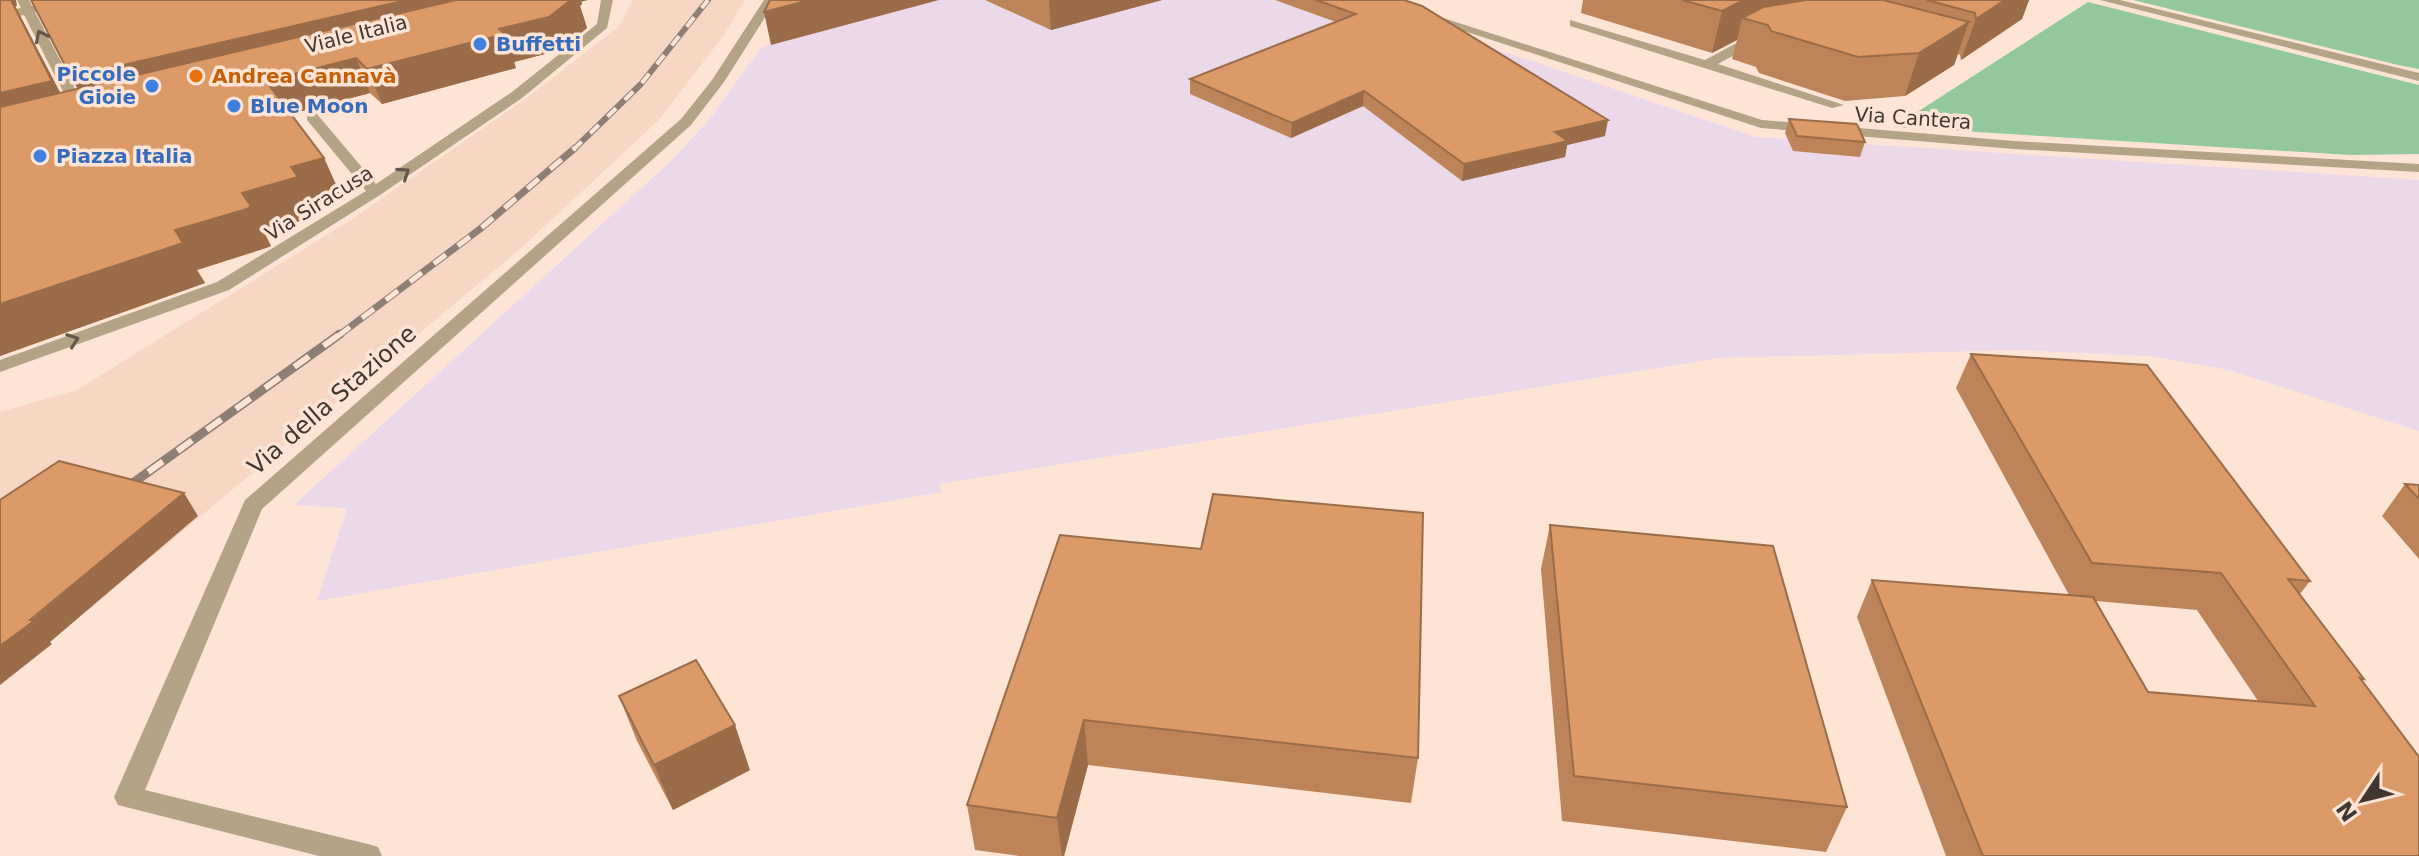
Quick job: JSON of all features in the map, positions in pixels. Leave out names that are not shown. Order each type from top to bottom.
[{"type":"main road","name":"Viale Italia","points":[[0,142],[571,1]]},
{"type":"street","points":[[0,16],[25,5],[77,0]]},
{"type":"street","name":"Via Siracusa","points":[[0,366],[223,286],[375,192],[517,95],[603,25],[607,0]]},
{"type":"street","name":"Via della Stazione","points":[[368,856],[128,797],[253,505],[686,122],[717,82],[770,0]]},
{"type":"street","name":"Via Cantera","points":[[1375,0],[1712,111],[1761,124],[2014,145],[2419,168]]},
{"type":"street","points":[[1396,7],[1414,0]]},
{"type":"street","points":[[2106,0],[2419,77]]},
{"type":"street","points":[[25,5],[85,121]]},
{"type":"street","points":[[1574,23],[1837,105]]},
{"type":"street","points":[[1707,64],[1751,36],[1779,37]]},
{"type":"street","points":[[312,117],[375,192]]},
{"type":"shaded area","points":[[633,0],[745,0],[724,35],[659,120],[519,250],[0,684],[0,412],[77,390],[352,219],[528,97],[619,26]]},
{"type":"shaded area","points":[[866,0],[1351,0],[1756,137],[2419,180],[2419,431],[2229,370],[2149,356],[2016,350],[1719,358],[939,484],[942,492],[317,601],[347,508],[294,505],[671,161],[708,121],[762,47],[889,13]]},
{"type":"green space","points":[[2133,0],[2419,0],[2419,69],[2398,65]]},
{"type":"green space","points":[[2088,2],[2419,85],[2419,154],[2350,155],[1894,127]]},
{"type":"building","points":[[0,0],[11,0],[52,81],[0,93]]},
{"type":"building","points":[[31,0],[407,0],[71,77]]},
{"type":"building","points":[[456,0],[571,0],[549,17],[499,29],[505,34],[367,69],[356,58],[266,81],[324,158],[291,167],[298,177],[242,193],[251,206],[247,209],[175,230],[183,243],[0,304],[0,107]]},
{"type":"building","points":[[770,0],[810,0],[764,12]]},
{"type":"building","points":[[1316,0],[1404,0],[1422,6],[1608,120],[1555,132],[1568,141],[1464,164],[1364,91],[1292,123],[1190,79],[1356,14]]},
{"type":"building","points":[[1682,0],[1744,0],[1722,11]]},
{"type":"building","points":[[1806,0],[1883,0],[1969,22],[1919,53],[1858,57],[1771,31],[1768,25],[1742,18],[1763,7]]},
{"type":"building","points":[[1927,0],[2005,0],[1976,19],[1975,13]]},
{"type":"building","points":[[1789,119],[1857,124],[1865,142],[1797,136]]},
{"type":"building","points":[[1971,354],[2147,365],[2310,581],[2288,579],[2419,757],[2419,856],[1983,856],[1872,580],[2093,597],[2148,692],[2315,706],[2221,573],[2092,563]]},
{"type":"building","points":[[59,461],[184,493],[30,620],[34,621],[0,646],[0,500]]},
{"type":"building","points":[[2405,484],[2419,485],[2419,499]]},
{"type":"building","points":[[1213,494],[1423,513],[1418,758],[1084,720],[1057,818],[967,805],[1060,535],[1201,549]]},
{"type":"building","points":[[1550,525],[1773,546],[1847,807],[1574,776]]},
{"type":"building","points":[[696,660],[735,725],[654,765],[619,696]]},
{"type":"railway","points":[[573,150],[641,84],[708,0]]},
{"type":"railway","points":[[338,336],[480,229],[575,148]]},
{"type":"railway","points":[[119,493],[340,334]]},
{"type":"place","name":"Buffetti","points":[[480,44]]},
{"type":"place","name":"Andrea Cannavà","points":[[196,76]]},
{"type":"place","name":"Piccole Gioie","points":[[152,86]]},
{"type":"place","name":"Blue Moon","points":[[234,106]]},
{"type":"place","name":"Piazza Italia","points":[[40,156]]}]
